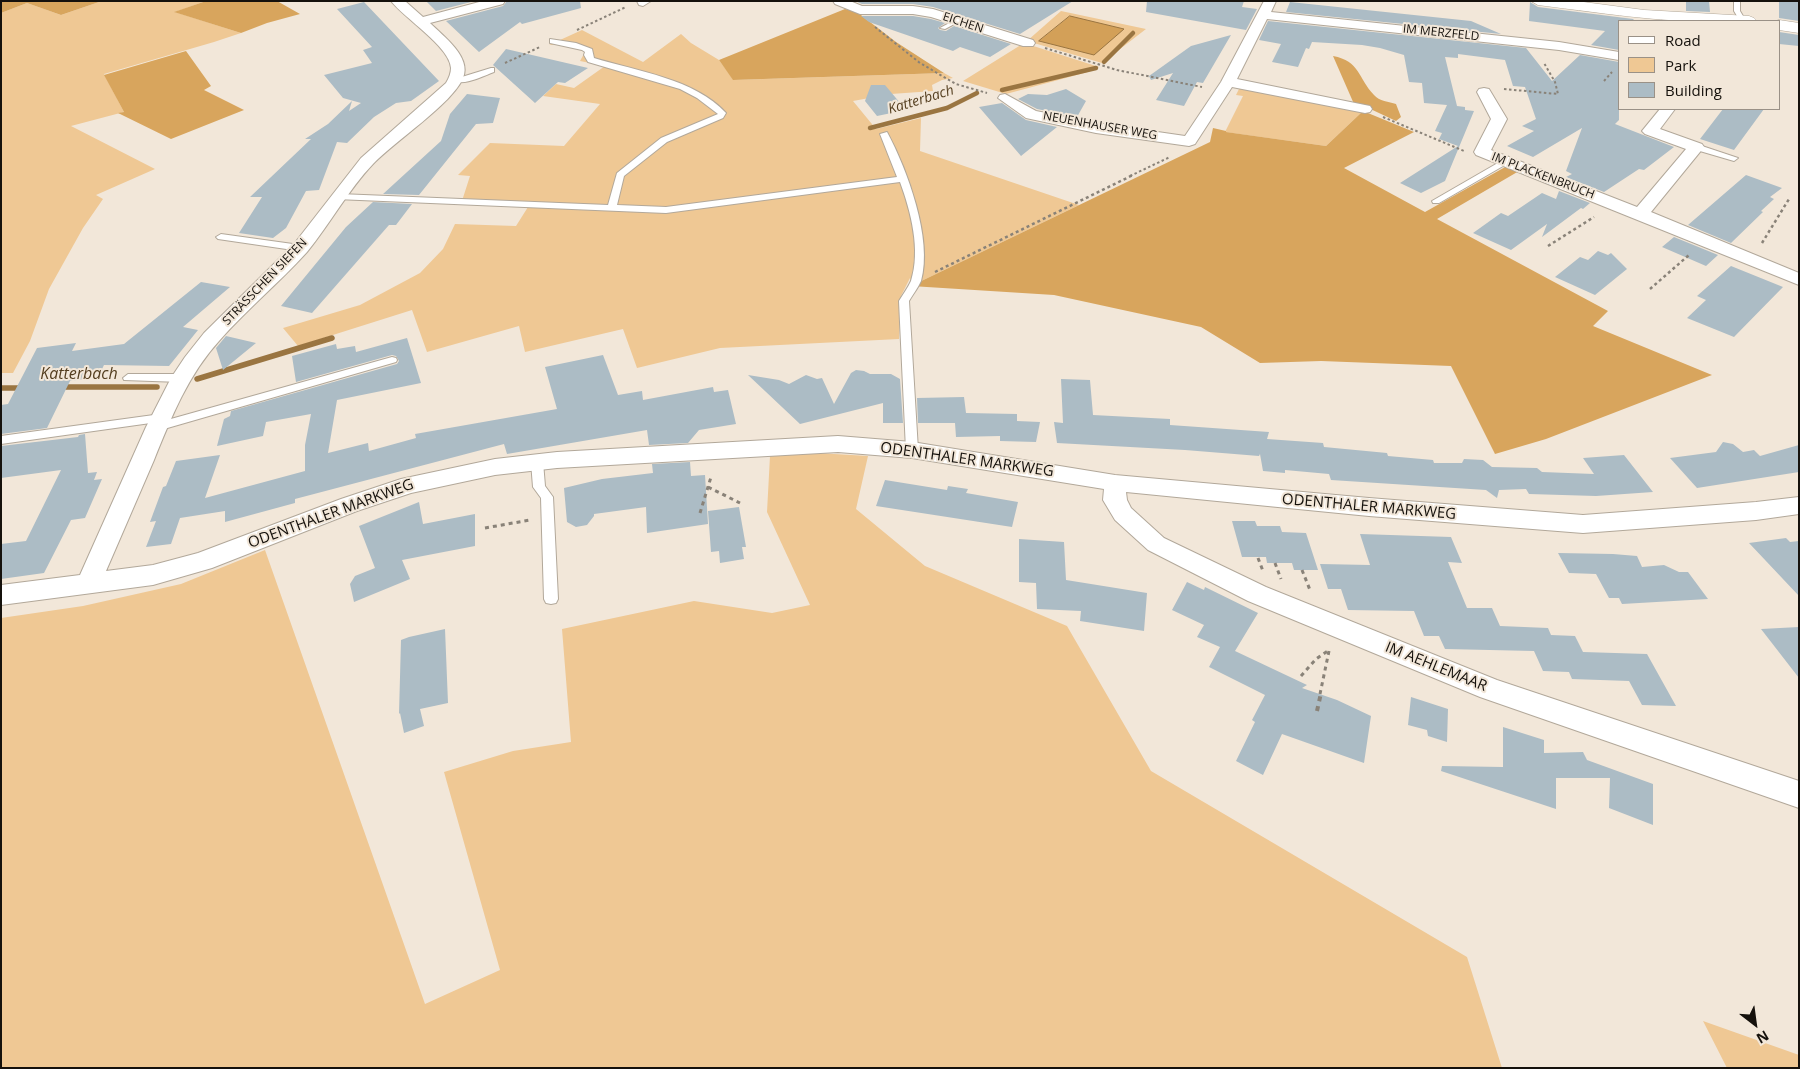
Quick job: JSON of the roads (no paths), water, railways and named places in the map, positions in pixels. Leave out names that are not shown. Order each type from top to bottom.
[{"type":"main road","points":[[1538,1],[1635,13],[1720,20]]},
{"type":"main road","points":[[1780,25],[1799,28]]},
{"type":"street","points":[[397,1],[444,45],[455,59],[458,72],[456,80]]},
{"type":"street","points":[[420,22],[499,1]]},
{"type":"street","name":"EICHEN","points":[[839,1],[851,8],[876,11],[913,10],[933,13],[1028,43]]},
{"type":"street","points":[[1267,8],[1225,86],[1364,109]]},
{"type":"street","name":"IM MERZFELD","points":[[1267,8],[1618,56]]},
{"type":"street","name":"STRÄSSCHEN SIEFEN","points":[[89,583],[159,422],[181,378],[211,337],[300,248],[367,161],[445,93],[456,80]]},
{"type":"street","name":"NEUENHAUSER WEG","points":[[1006,98],[1031,115],[1096,128],[1190,141],[1225,86]]},
{"type":"street","name":"IM PLACKENBRUCH","points":[[1484,92],[1499,119],[1482,152],[1640,214],[1799,280]]},
{"type":"street","points":[[1640,214],[1696,147],[1650,131],[1667,110]]},
{"type":"street","name":"ODENTHALER MARKWEG","points":[[1,595],[153,575],[204,560],[349,504],[409,485],[495,467],[537,462],[838,444],[912,450],[1115,483],[1370,508],[1583,524],[1756,511],[1799,505]]},
{"type":"street","name":"IM AEHLEMAAR","points":[[1115,483],[1115,500],[1123,514],[1156,544],[1256,594],[1490,688],[1799,795]]},
{"type":"lane","points":[[1737,1],[1737,11],[1743,20]]},
{"type":"lane","points":[[943,28],[957,21]]},
{"type":"lane","points":[[553,41],[585,47],[589,51],[588,55],[591,60],[683,87],[700,96],[722,113],[720,116],[664,140],[620,175],[612,209]]},
{"type":"lane","points":[[456,80],[471,78],[491,70]]},
{"type":"lane","points":[[884,134],[908,192],[918,234],[919,270],[916,282],[904,301],[912,450]]},
{"type":"lane","points":[[1696,147],[1734,158]]},
{"type":"lane","points":[[1436,201],[1506,162]]},
{"type":"lane","points":[[339,197],[666,210],[827,187],[894,179],[903,180]]},
{"type":"lane","points":[[221,237],[300,248]]},
{"type":"lane","points":[[1,440],[159,422],[392,360]]},
{"type":"lane","points":[[128,378],[181,378]]},
{"type":"lane","points":[[537,462],[539,487],[547,497],[551,599]]},
{"type":"waterway","name":"Katterbach","points":[[1104,62],[1133,33]]},
{"type":"waterway","name":"Katterbach","points":[[1002,90],[1096,68]]},
{"type":"waterway","name":"Katterbach","points":[[870,128],[947,108],[977,93]]},
{"type":"waterway","name":"Katterbach","points":[[197,379],[332,338]]},
{"type":"waterway","name":"Katterbach","points":[[58,387],[157,387]]},
{"type":"waterway","name":"Katterbach","points":[[1,388],[27,388]]}]
